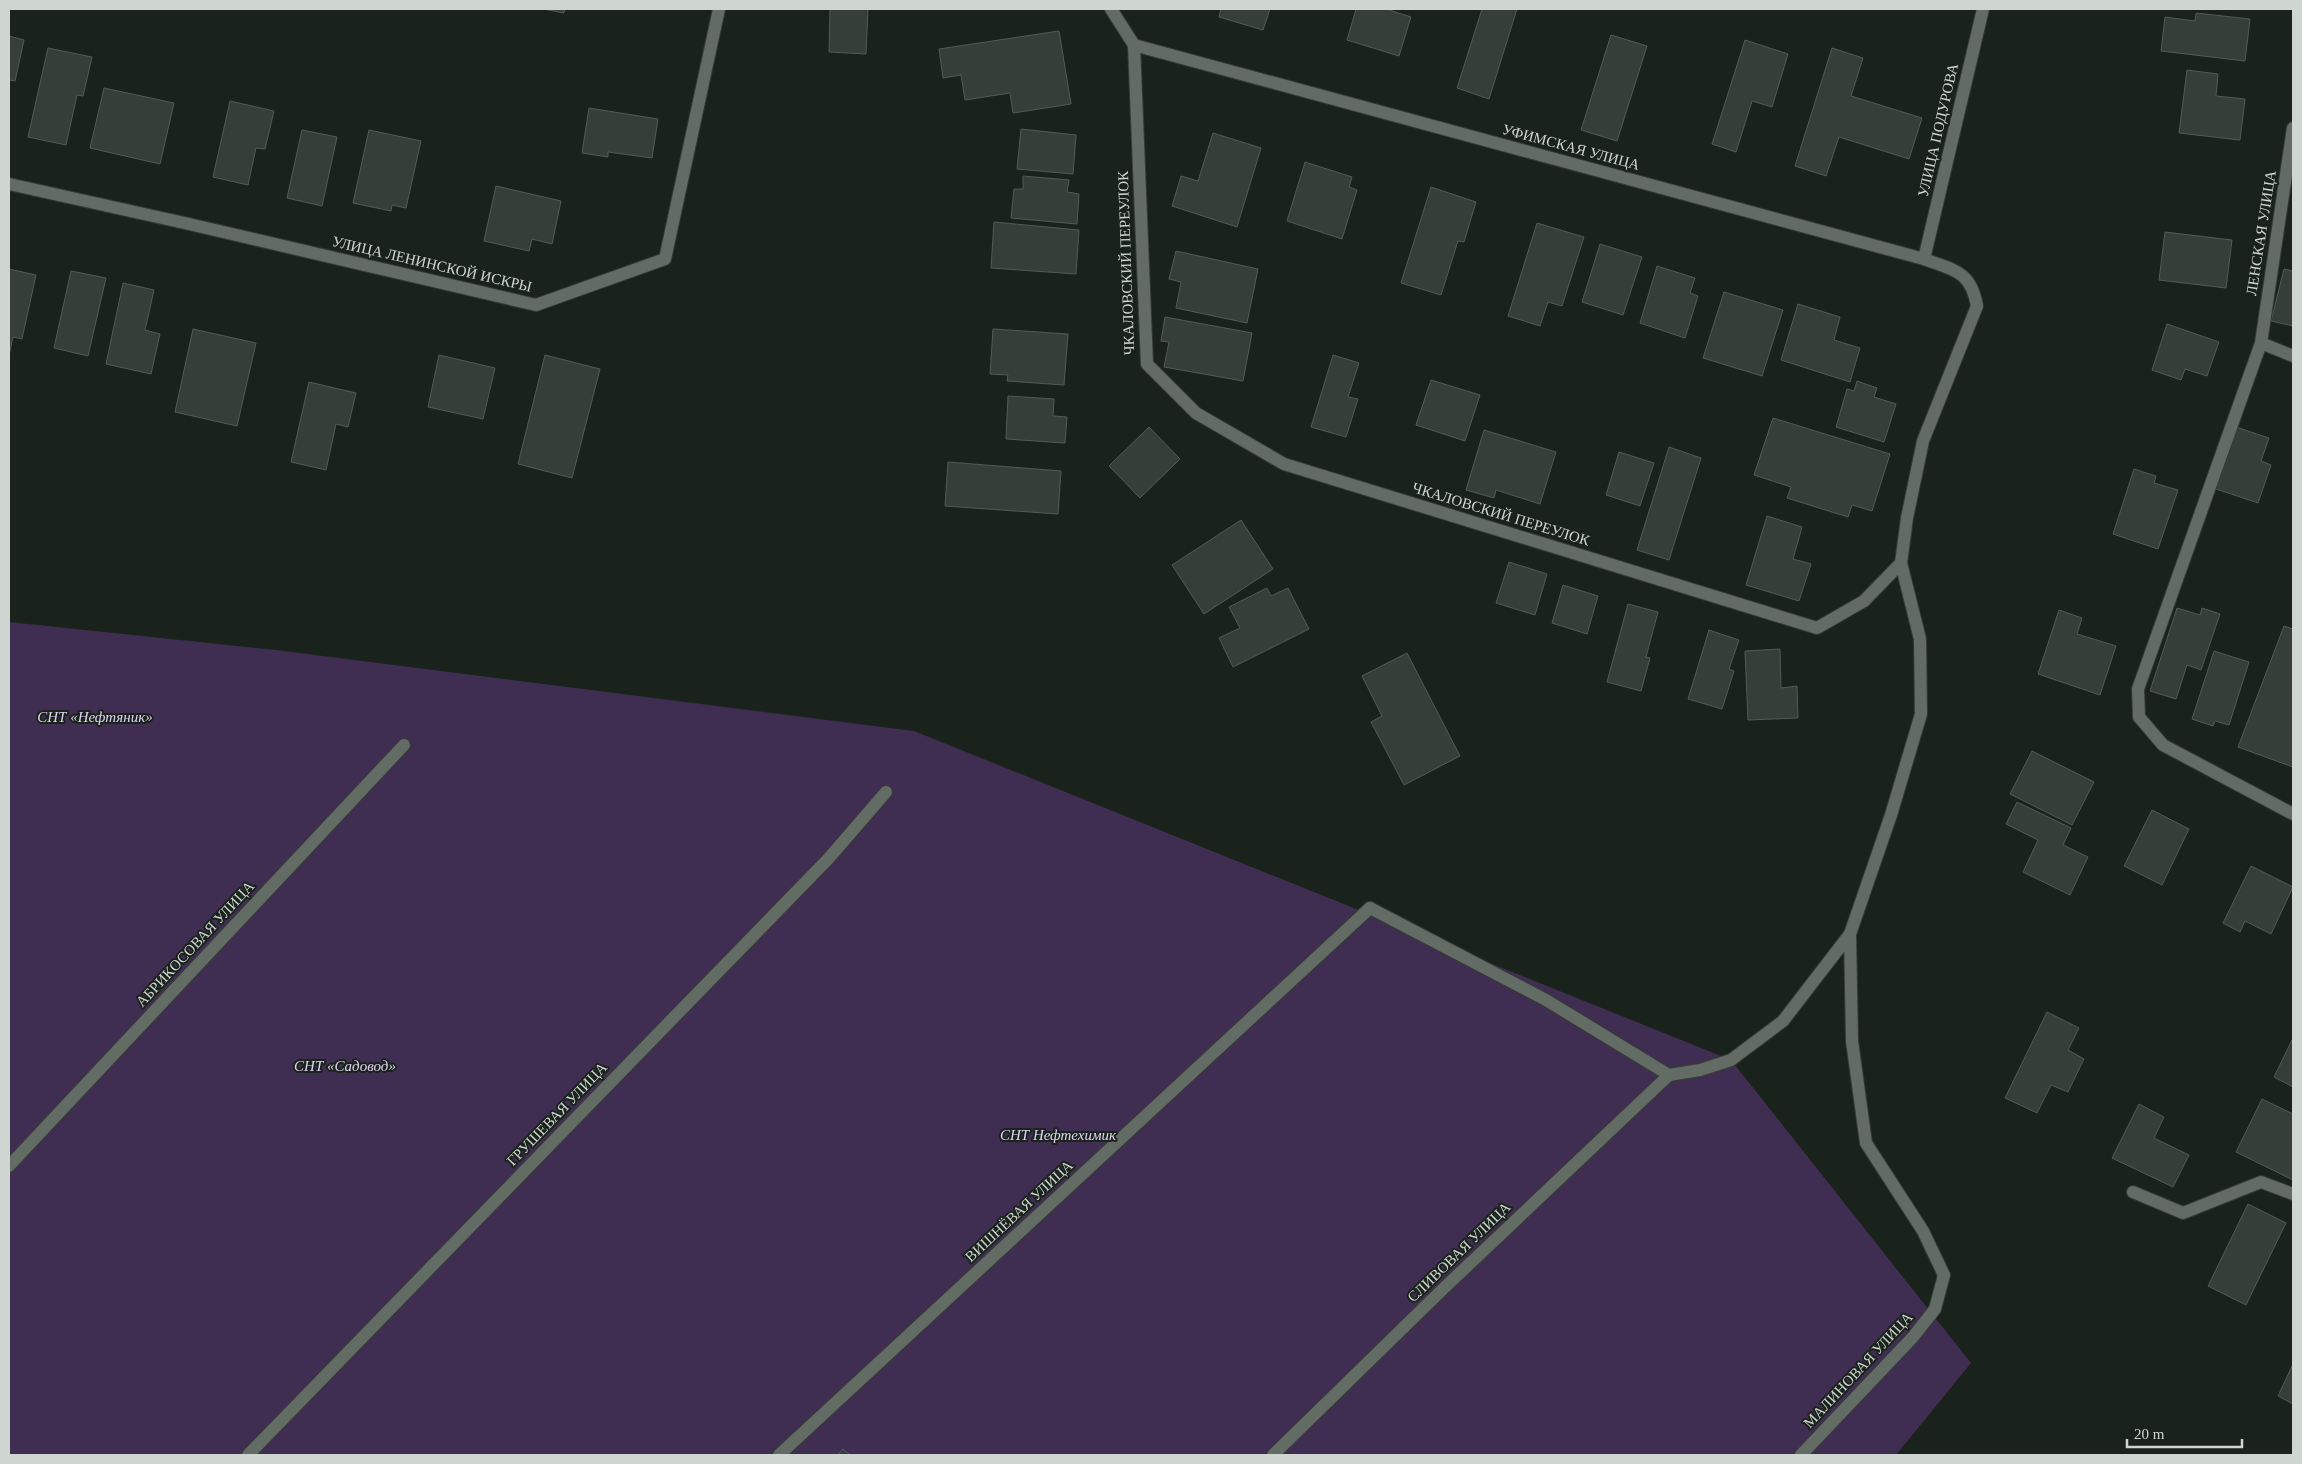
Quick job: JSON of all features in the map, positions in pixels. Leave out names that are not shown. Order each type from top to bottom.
[{"type":"street","name":"УЛИЦА ЛЕНИНСКОЙ ИСКРЫ","points":[[9,184],[536,305],[665,259],[719,9]]},
{"type":"street","points":[[1111,9],[1134,45]]},
{"type":"street","name":"УЛИЦА ПОДУРОВА","points":[[1924,259],[1983,9]]},
{"type":"street","name":"УФИМСКАЯ УЛИЦА","points":[[1134,45],[1924,259],[1962,272],[1974,288],[1977,306],[1923,441],[1906,518],[1901,563]]},
{"type":"street","name":"ЧКАЛОВСКИЙ ПЕРЕУЛОК","points":[[1134,45],[1147,364],[1196,413],[1284,464],[1817,628],[1864,601],[1901,563]]},
{"type":"street","name":"ЛЕНСКАЯ УЛИЦА","points":[[2293,128],[2260,343],[2138,689],[2139,717],[2163,745],[2293,814]]},
{"type":"street","points":[[2260,343],[2293,356]]},
{"type":"street","points":[[1669,1075],[1700,1070],[1731,1060],[1783,1022],[1850,934],[1891,815],[1921,714],[1920,640],[1901,563]]},
{"type":"street","name":"АБРИКОСОВАЯ УЛИЦА","points":[[9,1166],[404,744]]},
{"type":"street","name":"ГРУШЕВАЯ УЛИЦА","points":[[248,1455],[830,858],[886,792]]},
{"type":"street","name":"ВИШНЁВАЯ УЛИЦА","points":[[779,1455],[1370,908],[1546,1000],[1669,1075]]},
{"type":"street","name":"МАЛИНОВАЯ УЛИЦА","points":[[1801,1455],[1913,1337],[1935,1309],[1944,1275],[1924,1231],[1866,1143],[1852,1041],[1850,934]]},
{"type":"street","name":"СЛИВОВАЯ УЛИЦА","points":[[1273,1455],[1669,1075]]},
{"type":"street","points":[[2133,1192],[2183,1213],[2262,1182],[2293,1194]]},
{"type":"green space","points":[[9,622],[276,650],[914,731],[1731,1060],[1971,1363],[1896,1455],[9,1455]]},
{"type":"building","points":[[543,9],[565,9],[564,13]]},
{"type":"building","points":[[830,9],[868,9],[866,54],[829,52]]},
{"type":"building","points":[[1221,9],[1270,9],[1263,30],[1219,17]]},
{"type":"building","points":[[1356,9],[1386,9],[1411,17],[1399,56],[1347,40]]},
{"type":"building","points":[[1482,9],[1517,9],[1489,99],[1457,88]]},
{"type":"building","points":[[2196,13],[2250,19],[2245,61],[2161,51],[2165,17],[2195,21]]},
{"type":"building","points":[[1059,31],[1071,104],[1013,113],[1010,93],[965,100],[961,75],[943,78],[939,49]]},
{"type":"building","points":[[1611,35],[1647,46],[1617,141],[1581,130]]},
{"type":"building","points":[[9,36],[24,40],[15,81],[10,80],[9,83]]},
{"type":"building","points":[[1745,40],[1788,54],[1772,107],[1752,101],[1736,152],[1712,144]]},
{"type":"building","points":[[48,48],[92,57],[83,96],[77,95],[66,145],[28,137]]},
{"type":"building","points":[[1832,48],[1863,58],[1851,96],[1922,118],[1909,159],[1839,137],[1826,176],[1795,166]]},
{"type":"building","points":[[2187,70],[2218,74],[2216,96],[2245,99],[2240,140],[2179,133]]},
{"type":"building","points":[[104,88],[174,103],[160,164],[90,148]]},
{"type":"building","points":[[230,101],[274,111],[265,149],[256,148],[248,185],[213,177]]},
{"type":"building","points":[[589,108],[658,119],[652,158],[608,152],[608,157],[582,153]]},
{"type":"building","points":[[1021,129],[1076,135],[1073,174],[1017,169]]},
{"type":"building","points":[[302,130],[337,137],[322,206],[287,198]]},
{"type":"building","points":[[369,130],[421,141],[406,208],[392,205],[391,211],[353,203]]},
{"type":"building","points":[[1213,133],[1261,148],[1237,227],[1172,206],[1181,176],[1198,181]]},
{"type":"building","points":[[1305,162],[1352,177],[1349,187],[1357,190],[1342,239],[1287,221]]},
{"type":"building","points":[[1023,176],[1069,180],[1067,192],[1079,194],[1077,224],[1011,218],[1014,189],[1023,189]]},
{"type":"building","points":[[496,186],[561,201],[552,244],[532,239],[529,251],[484,241]]},
{"type":"building","points":[[1431,187],[1476,202],[1464,242],[1458,241],[1441,295],[1401,283]]},
{"type":"building","points":[[994,222],[1079,230],[1076,274],[991,268]]},
{"type":"building","points":[[1537,223],[1584,237],[1562,306],[1548,302],[1540,326],[1508,316]]},
{"type":"building","points":[[2165,232],[2232,240],[2226,288],[2159,280]]},
{"type":"building","points":[[1600,244],[1642,257],[1623,315],[1582,302]]},
{"type":"building","points":[[1176,251],[1258,269],[1247,323],[1176,308],[1181,282],[1169,279]]},
{"type":"building","points":[[1657,266],[1695,278],[1690,293],[1698,296],[1685,338],[1640,323]]},
{"type":"building","points":[[9,269],[36,275],[22,339],[13,337],[9,356]]},
{"type":"building","points":[[2284,269],[2293,271],[2293,326],[2271,321]]},
{"type":"building","points":[[71,271],[106,278],[88,356],[54,348]]},
{"type":"building","points":[[123,283],[154,290],[145,330],[160,334],[151,374],[106,364]]},
{"type":"building","points":[[1724,292],[1783,310],[1762,376],[1703,358]]},
{"type":"building","points":[[1798,304],[1840,317],[1834,340],[1860,348],[1850,382],[1781,360]]},
{"type":"building","points":[[1165,317],[1252,333],[1243,381],[1164,367],[1169,342],[1161,341]]},
{"type":"building","points":[[2167,324],[2219,342],[2207,376],[2185,369],[2181,380],[2152,370]]},
{"type":"building","points":[[193,329],[256,343],[237,426],[175,412]]},
{"type":"building","points":[[993,329],[1068,334],[1064,385],[1007,381],[1008,375],[990,374]]},
{"type":"building","points":[[439,355],[495,368],[483,419],[428,407]]},
{"type":"building","points":[[545,355],[600,369],[572,478],[518,464]]},
{"type":"building","points":[[1333,355],[1359,363],[1348,397],[1358,399],[1346,437],[1311,427]]},
{"type":"building","points":[[1431,380],[1480,395],[1465,441],[1416,425]]},
{"type":"building","points":[[1857,381],[1877,388],[1874,397],[1896,404],[1884,442],[1836,427],[1847,389],[1854,391]]},
{"type":"building","points":[[309,382],[356,393],[348,427],[336,424],[326,470],[291,462]]},
{"type":"building","points":[[1008,396],[1054,399],[1053,416],[1067,417],[1065,443],[1006,439]]},
{"type":"building","points":[[1773,418],[1890,454],[1872,511],[1852,505],[1848,517],[1787,498],[1791,487],[1754,475]]},
{"type":"building","points":[[1149,427],[1180,459],[1140,498],[1109,466]]},
{"type":"building","points":[[2236,427],[2269,438],[2261,461],[2271,465],[2258,503],[2216,489]]},
{"type":"building","points":[[1484,430],[1556,452],[1540,504],[1496,490],[1494,498],[1466,490]]},
{"type":"building","points":[[1669,447],[1701,458],[1669,560],[1637,550]]},
{"type":"building","points":[[1619,452],[1654,463],[1640,506],[1606,495]]},
{"type":"building","points":[[948,462],[1061,471],[1058,514],[945,506]]},
{"type":"building","points":[[2134,469],[2156,476],[2154,483],[2178,490],[2158,549],[2113,534]]},
{"type":"building","points":[[1767,516],[1802,527],[1793,559],[1811,564],[1799,601],[1746,585]]},
{"type":"building","points":[[1241,520],[1273,569],[1204,614],[1172,565]]},
{"type":"building","points":[[1509,562],[1547,574],[1535,615],[1496,603]]},
{"type":"building","points":[[1563,585],[1598,596],[1587,634],[1552,623]]},
{"type":"building","points":[[1267,588],[1271,596],[1288,588],[1309,629],[1233,667],[1219,638],[1240,628],[1229,607]]},
{"type":"building","points":[[1628,604],[1658,612],[1646,657],[1650,658],[1641,691],[1607,682]]},
{"type":"building","points":[[2177,608],[2200,615],[2202,608],[2220,614],[2201,670],[2187,665],[2176,699],[2150,691]]},
{"type":"building","points":[[2059,610],[2082,618],[2077,634],[2116,646],[2100,695],[2038,674]]},
{"type":"building","points":[[2284,626],[2293,629],[2293,767],[2238,747]]},
{"type":"building","points":[[1709,630],[1739,640],[1729,669],[1734,671],[1722,709],[1688,699]]},
{"type":"building","points":[[1780,649],[1781,688],[1797,686],[1798,718],[1748,720],[1745,651]]},
{"type":"building","points":[[2214,651],[2249,662],[2229,725],[2215,721],[2213,726],[2192,719]]},
{"type":"building","points":[[1407,653],[1460,756],[1404,785],[1371,722],[1382,716],[1362,676]]},
{"type":"building","points":[[2032,751],[2094,782],[2072,825],[2010,794]]},
{"type":"building","points":[[2017,802],[2071,828],[2063,845],[2088,857],[2070,895],[2023,872],[2038,840],[2006,824]]},
{"type":"building","points":[[2152,810],[2189,829],[2162,885],[2124,866]]},
{"type":"building","points":[[2251,866],[2293,887],[2271,934],[2245,921],[2240,932],[2223,923]]},
{"type":"building","points":[[2047,1012],[2079,1028],[2068,1050],[2084,1059],[2068,1092],[2051,1085],[2037,1113],[2005,1098]]},
{"type":"building","points":[[2293,1041],[2293,1087],[2274,1077]]},
{"type":"building","points":[[2262,1099],[2293,1114],[2293,1180],[2236,1152]]},
{"type":"building","points":[[2139,1104],[2164,1117],[2154,1138],[2189,1155],[2173,1187],[2112,1158]]},
{"type":"building","points":[[2248,1204],[2286,1223],[2246,1305],[2208,1286]]},
{"type":"building","points":[[2293,1364],[2293,1404],[2278,1396]]},
{"type":"building","points":[[843,1449],[850,1455],[838,1455]]},
{"type":"park label","name":"СНТ «Нефтяник»","points":[[95,717]]},
{"type":"park label","name":"СНТ «Садовод»","points":[[345,1066]]},
{"type":"park label","name":"СНТ Нефтехимик","points":[[1058,1135]]}]
